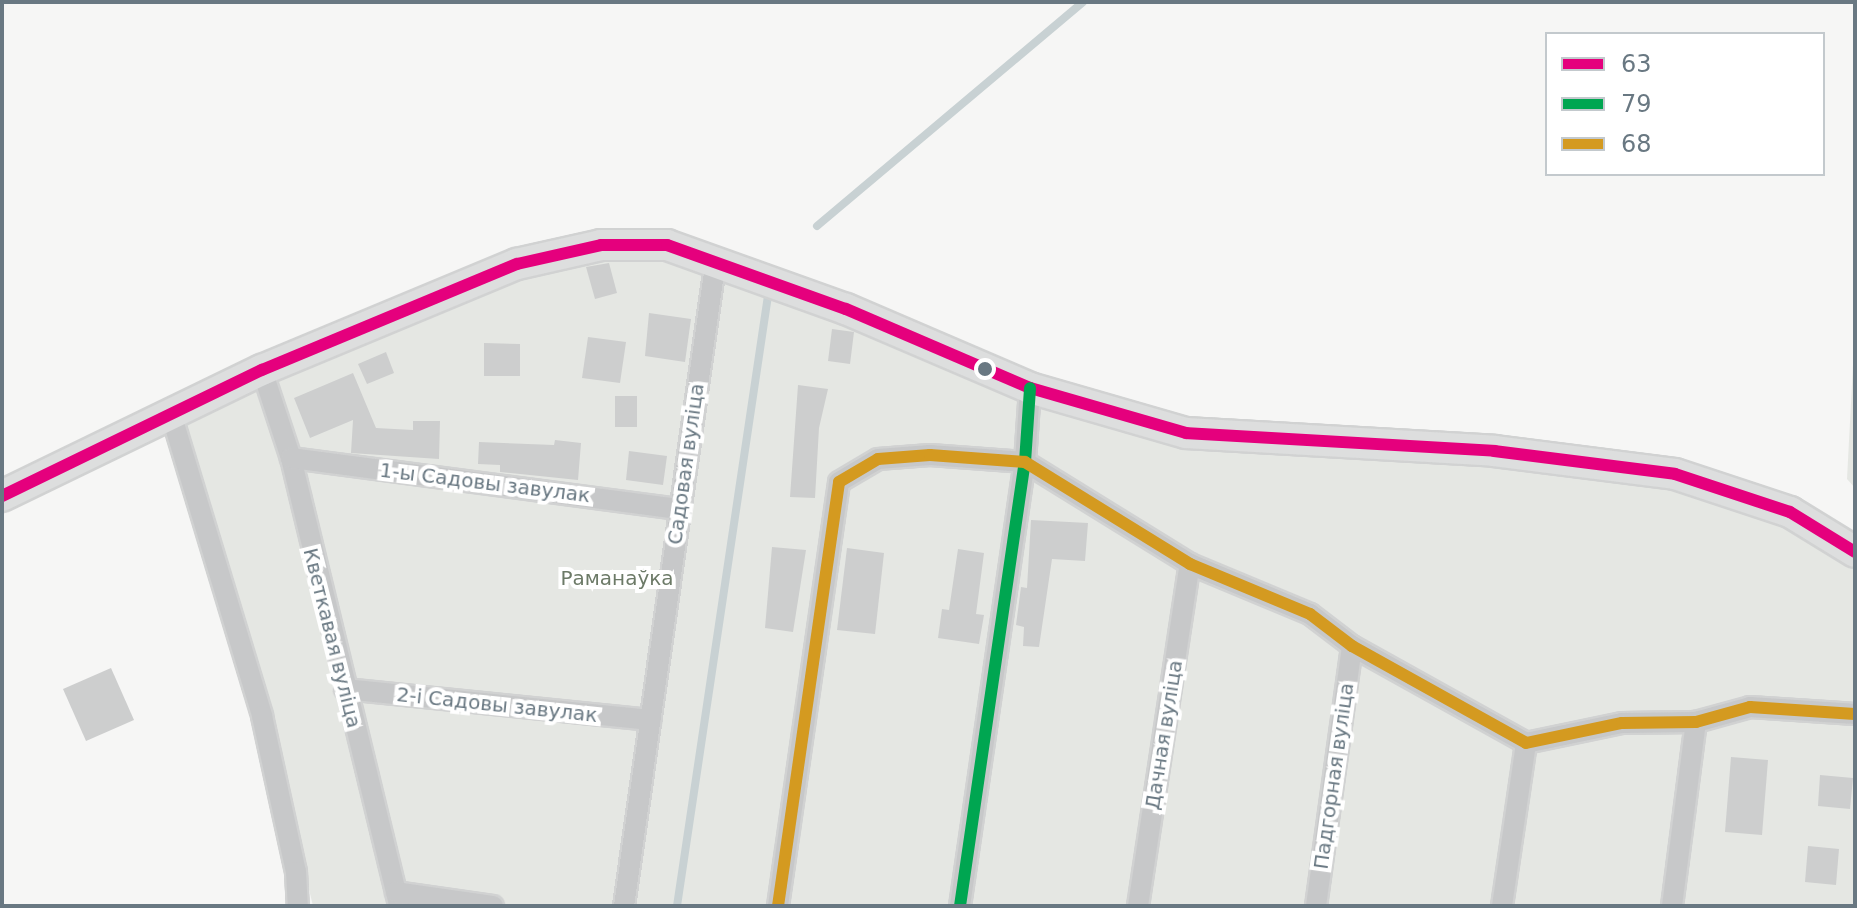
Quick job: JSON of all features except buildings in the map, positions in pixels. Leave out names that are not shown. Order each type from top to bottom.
[{"type":"main road","points":[[2,496],[172,417],[262,370],[517,264],[601,245],[667,245],[716,259],[1030,388],[1186,433],[1494,451],[1675,474],[1790,512],[1855,552]]},
{"type":"street","name":"Садовая вуліца","points":[[624,906],[716,259]]},
{"type":"street","name":"Кветкавая вуліца","points":[[262,370],[291,458],[397,899]]},
{"type":"street","points":[[960,906],[1025,462],[1030,388]]},
{"type":"street","points":[[172,417],[262,716],[296,872],[298,906]]},
{"type":"street","points":[[778,906],[839,482],[878,459],[930,455],[1025,462],[1190,564],[1310,614],[1352,646],[1526,743],[1622,723],[1696,722],[1750,707],[1855,714]]},
{"type":"street","name":"1-ы Садовы завулак","points":[[291,458],[680,509]]},
{"type":"street","name":"Дачная вуліца","points":[[1138,906],[1190,564]]},
{"type":"street","name":"Падгорная вуліца","points":[[1316,906],[1352,646]]},
{"type":"street","name":"2-і Садовы завулак","points":[[345,689],[650,720]]},
{"type":"street","points":[[1672,906],[1696,722]]},
{"type":"street","points":[[1502,906],[1526,743]]},
{"type":"street","points":[[397,899],[493,906]]},
{"type":"green space","name":"Раманаўка","points":[[667,245],[1186,433],[1675,474],[1855,552],[1855,906],[313,906],[233,577],[172,417],[517,264]]},
{"type":"green space","points":[[1855,327],[1855,488],[1847,479]]},
{"type":"waterway","points":[[817,226],[1083,2]]},
{"type":"waterway","points":[[677,906],[769,289]]},
{"type":"transit line","name":"63","points":[[2,496],[262,370],[517,264],[601,245],[667,245],[846,309],[1030,388],[1186,433],[1494,451],[1675,474],[1790,512],[1855,552]]},
{"type":"transit line","name":"79","points":[[960,906],[1025,462],[1030,388]]},
{"type":"transit line","name":"68","points":[[778,906],[839,482],[878,459],[930,455],[1025,462],[1190,564],[1310,614],[1352,646],[1526,743],[1622,723],[1696,722],[1750,707],[1855,714]]}]
